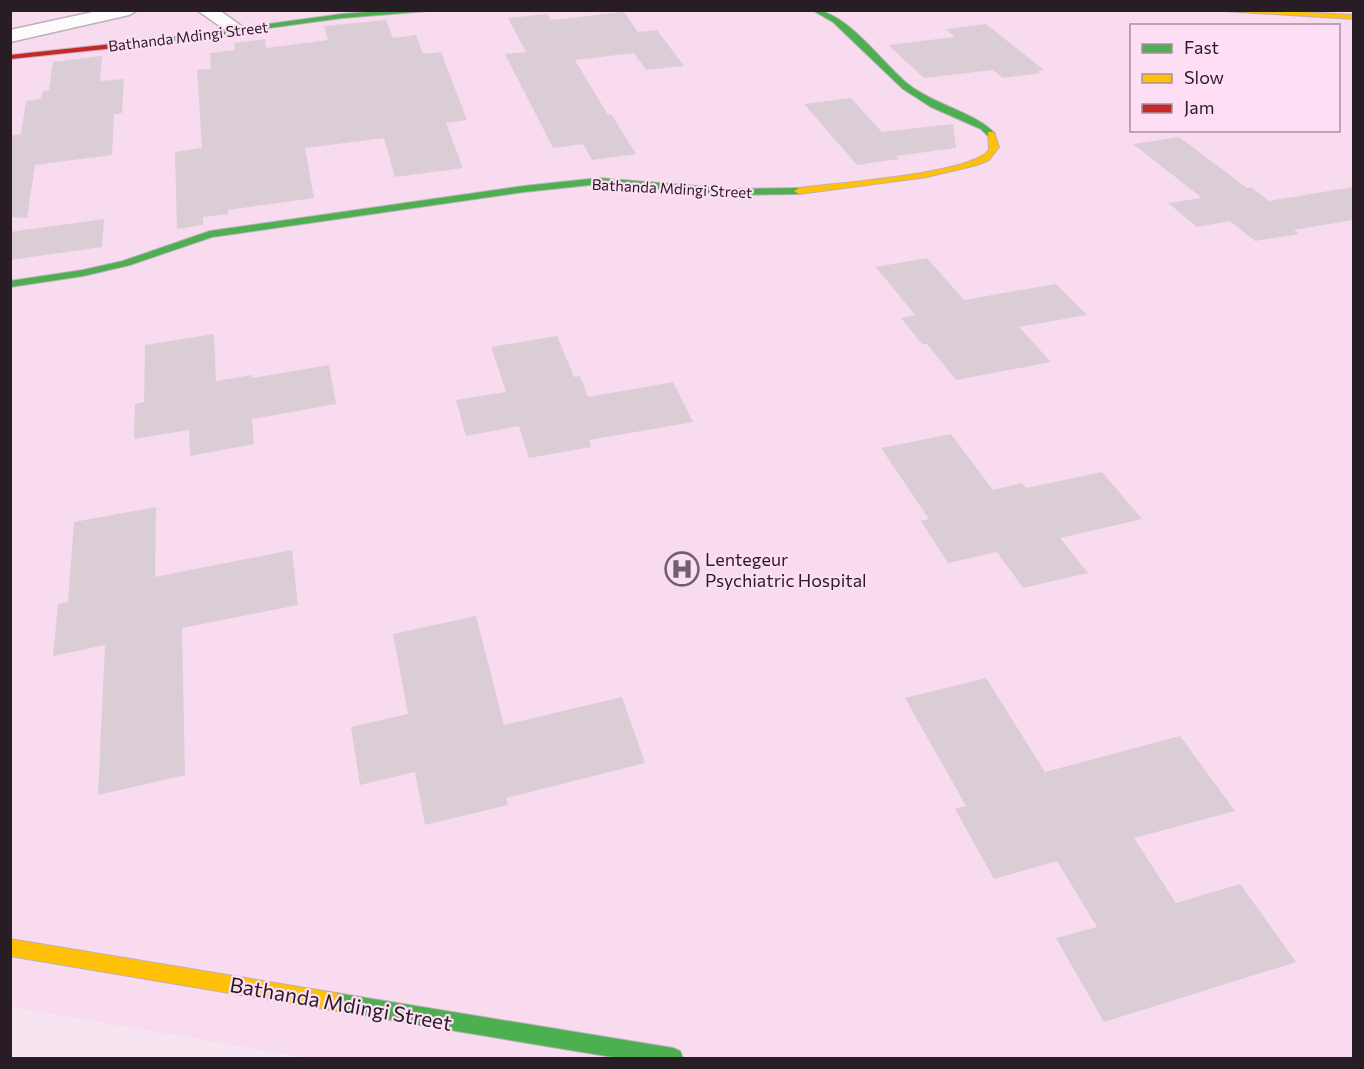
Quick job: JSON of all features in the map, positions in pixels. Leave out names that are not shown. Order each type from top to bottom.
[{"type":"street","name":"Bathanda Mdingi Street","points":[[10,36],[129,10]]},
{"type":"street","points":[[206,10],[238,30]]},
{"type":"street","name":"Bathanda Mdingi Street","points":[[10,57],[342,16],[437,10]]},
{"type":"street","name":"Bathanda Mdingi Street","points":[[10,284],[83,273],[126,263],[210,234],[524,189],[599,181],[733,192],[793,192],[956,168],[975,163],[990,155],[996,143],[984,127],[919,97],[836,20],[815,10]]},
{"type":"street","points":[[1210,10],[1353,17]]},
{"type":"street","name":"Bathanda Mdingi Street","points":[[10,947],[673,1059]]},
{"type":"shaded area","name":"Lentegeur Psychiatric Hospital","points":[[10,11],[1353,11],[1353,1058],[308,1058],[11,1007]]},
{"type":"building","points":[[624,12],[638,32],[657,30],[684,66],[646,70],[634,53],[575,60],[608,115],[611,114],[636,154],[592,160],[583,144],[553,148],[505,54],[526,52],[508,18],[547,14],[551,20]]},
{"type":"building","points":[[386,20],[393,38],[416,35],[423,54],[441,52],[467,120],[446,123],[463,168],[395,177],[384,138],[305,148],[314,198],[228,210],[228,214],[203,217],[203,225],[177,229],[175,152],[202,148],[197,70],[211,69],[210,53],[235,50],[234,43],[265,39],[266,48],[328,40],[324,26]]},
{"type":"building","points":[[986,24],[1044,70],[1038,71],[1040,73],[1003,78],[993,70],[924,78],[888,45],[955,37],[946,29]]},
{"type":"building","points":[[102,56],[100,81],[124,79],[122,113],[114,114],[112,155],[35,165],[27,218],[10,217],[10,136],[21,134],[26,101],[41,99],[43,91],[49,90],[53,62]]},
{"type":"building","points":[[851,98],[882,132],[953,124],[956,148],[896,156],[899,159],[857,165],[804,104]]},
{"type":"building","points":[[1179,137],[1247,188],[1251,187],[1269,201],[1353,187],[1353,220],[1294,230],[1299,234],[1255,241],[1230,221],[1197,227],[1168,203],[1202,198],[1133,144]]},
{"type":"building","points":[[104,219],[102,247],[10,260],[10,232]]},
{"type":"building","points":[[927,258],[964,300],[1056,284],[1087,315],[1019,327],[1051,362],[956,380],[927,344],[922,344],[901,318],[915,315],[876,267]]},
{"type":"building","points":[[214,334],[216,381],[252,375],[252,378],[329,365],[336,404],[252,419],[254,444],[190,456],[189,430],[134,439],[135,404],[144,402],[145,345]]},
{"type":"building","points":[[557,336],[574,377],[580,376],[588,397],[673,382],[693,422],[589,440],[591,447],[529,458],[519,426],[466,436],[456,400],[506,392],[491,347]]},
{"type":"building","points":[[951,434],[993,490],[1022,483],[1026,488],[1102,472],[1142,519],[1060,538],[1088,573],[1023,588],[997,552],[948,563],[921,521],[929,519],[881,448]]},
{"type":"building","points":[[156,507],[155,577],[292,550],[298,605],[182,628],[185,775],[98,795],[105,645],[53,656],[58,604],[68,602],[74,522]]},
{"type":"building","points":[[476,616],[504,725],[622,697],[645,763],[506,798],[508,805],[425,825],[415,772],[360,785],[351,727],[408,714],[393,634]]},
{"type":"building","points":[[986,678],[1045,772],[1180,736],[1235,811],[1134,838],[1176,903],[1240,884],[1296,962],[1104,1022],[1056,938],[1097,927],[1057,861],[994,879],[955,809],[966,806],[905,698]]},
{"type":"traffic: fast","points":[[159,41],[342,16],[437,10]]},
{"type":"traffic: fast","points":[[815,10],[836,20],[906,87],[934,105],[984,127],[991,134]]},
{"type":"traffic: fast","points":[[10,284],[83,273],[126,263],[210,234],[524,189],[599,181],[733,192],[799,191]]},
{"type":"traffic: fast","points":[[336,1002],[673,1058]]},
{"type":"traffic: slow","points":[[1210,10],[1354,17]]},
{"type":"traffic: slow","points":[[799,191],[927,174],[974,164],[986,158],[993,150],[994,141],[991,134]]},
{"type":"traffic: slow","points":[[10,947],[336,1002]]},
{"type":"traffic: jam","points":[[10,57],[159,41]]},
{"type":"place","name":"Lentegeur Psychiatric Hospital","points":[[682,569]]}]
